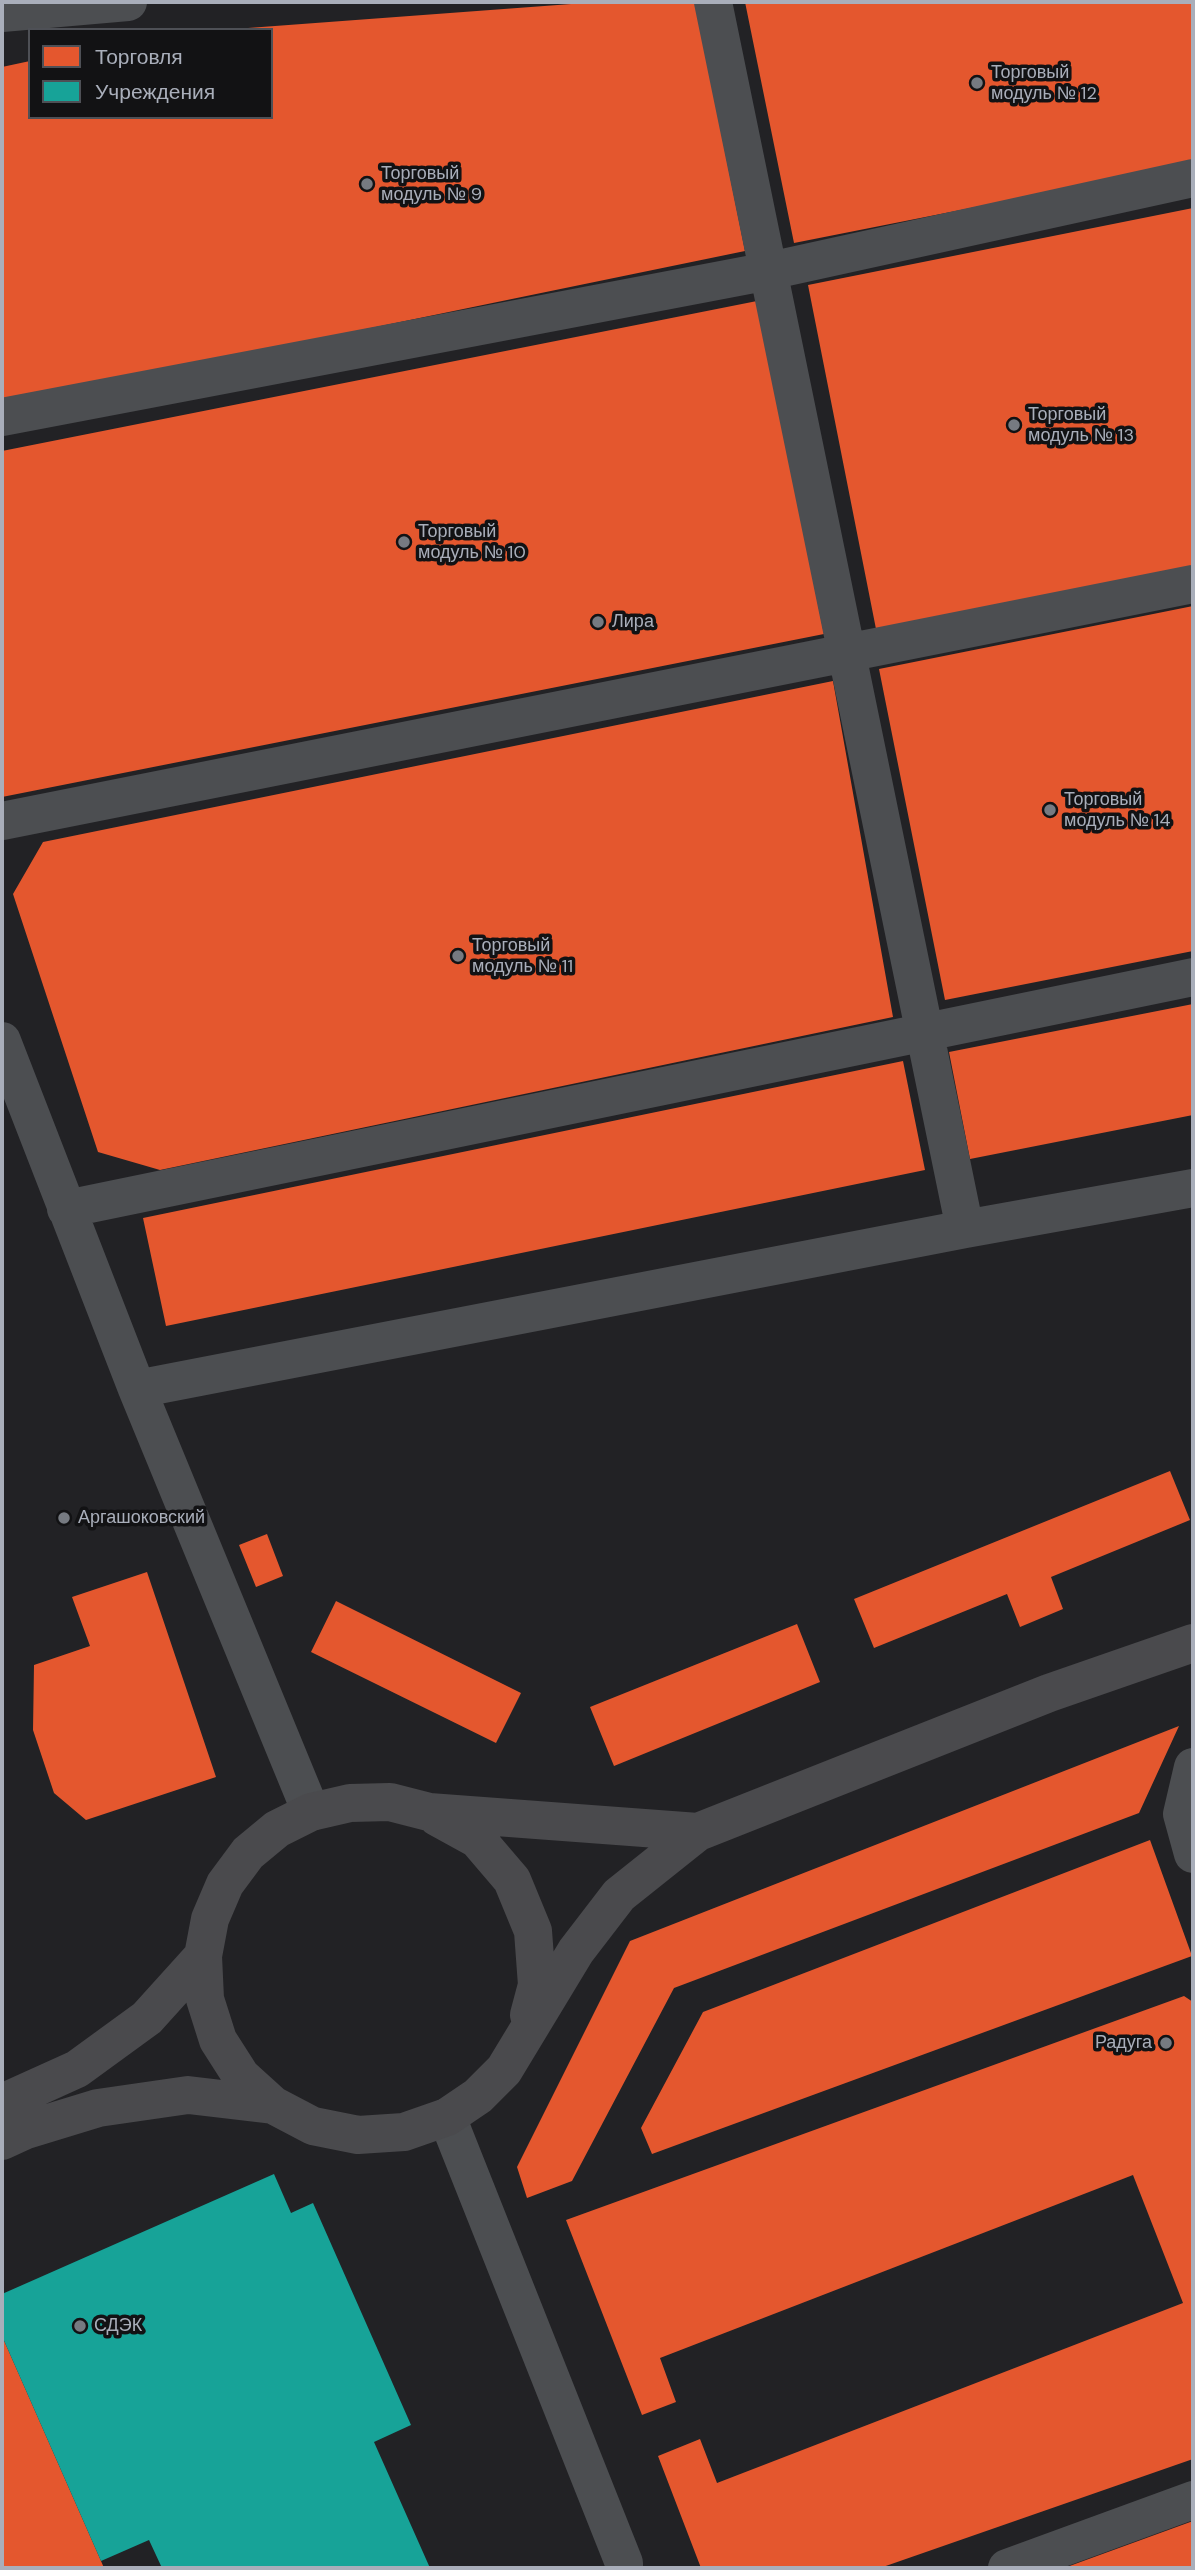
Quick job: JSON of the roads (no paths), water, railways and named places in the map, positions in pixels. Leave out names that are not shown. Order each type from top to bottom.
[{"type":"main road","points":[[698,1832],[429,1812],[390,1802],[350,1803],[311,1812],[277,1829],[248,1853],[225,1884],[210,1919],[203,1956],[205,1999],[218,2040],[241,2076],[273,2105],[313,2126],[358,2135],[404,2132],[447,2117],[478,2096],[504,2070],[576,1951],[619,1895],[698,1832],[1049,1693],[1193,1643]]},
{"type":"main road","points":[[429,1812],[477,1839],[512,1880],[533,1931],[537,1985],[523,2038]]},
{"type":"main road","points":[[2,2103],[77,2069],[148,2018],[203,1956]]},
{"type":"main road","points":[[2,2141],[26,2130],[98,2108],[188,2095],[273,2105]]},
{"type":"lane","points":[[2,13],[128,2]]},
{"type":"lane","points":[[713,2],[965,1229]]},
{"type":"lane","points":[[2,417],[769,271],[1193,178]]},
{"type":"lane","points":[[2,821],[1193,584]]},
{"type":"lane","points":[[66,1209],[1193,977]]},
{"type":"lane","points":[[2,1041],[137,1389],[311,1812]]},
{"type":"lane","points":[[137,1389],[965,1229],[1193,1188]]},
{"type":"lane","points":[[1193,1767],[1182,1814],[1193,1854]]},
{"type":"lane","points":[[447,2117],[624,2568]]},
{"type":"lane","points":[[1007,2568],[1193,2500]]},
{"type":"place","name":"Торговый модуль № 12","points":[[977,83]]},
{"type":"place","name":"Торговый модуль № 9","points":[[367,184]]},
{"type":"place","name":"Торговый модуль № 13","points":[[1014,425]]},
{"type":"place","name":"Торговый модуль № 10","points":[[404,542]]},
{"type":"place","name":"Лира","points":[[598,622]]},
{"type":"place","name":"Торговый модуль № 14","points":[[1050,810]]},
{"type":"place","name":"Торговый модуль № 11","points":[[458,956]]},
{"type":"place","name":"Аргашоковский","points":[[64,1518]]},
{"type":"place","name":"Радуга","points":[[1166,2043]]},
{"type":"place","name":"СДЭК","points":[[80,2326]]}]
